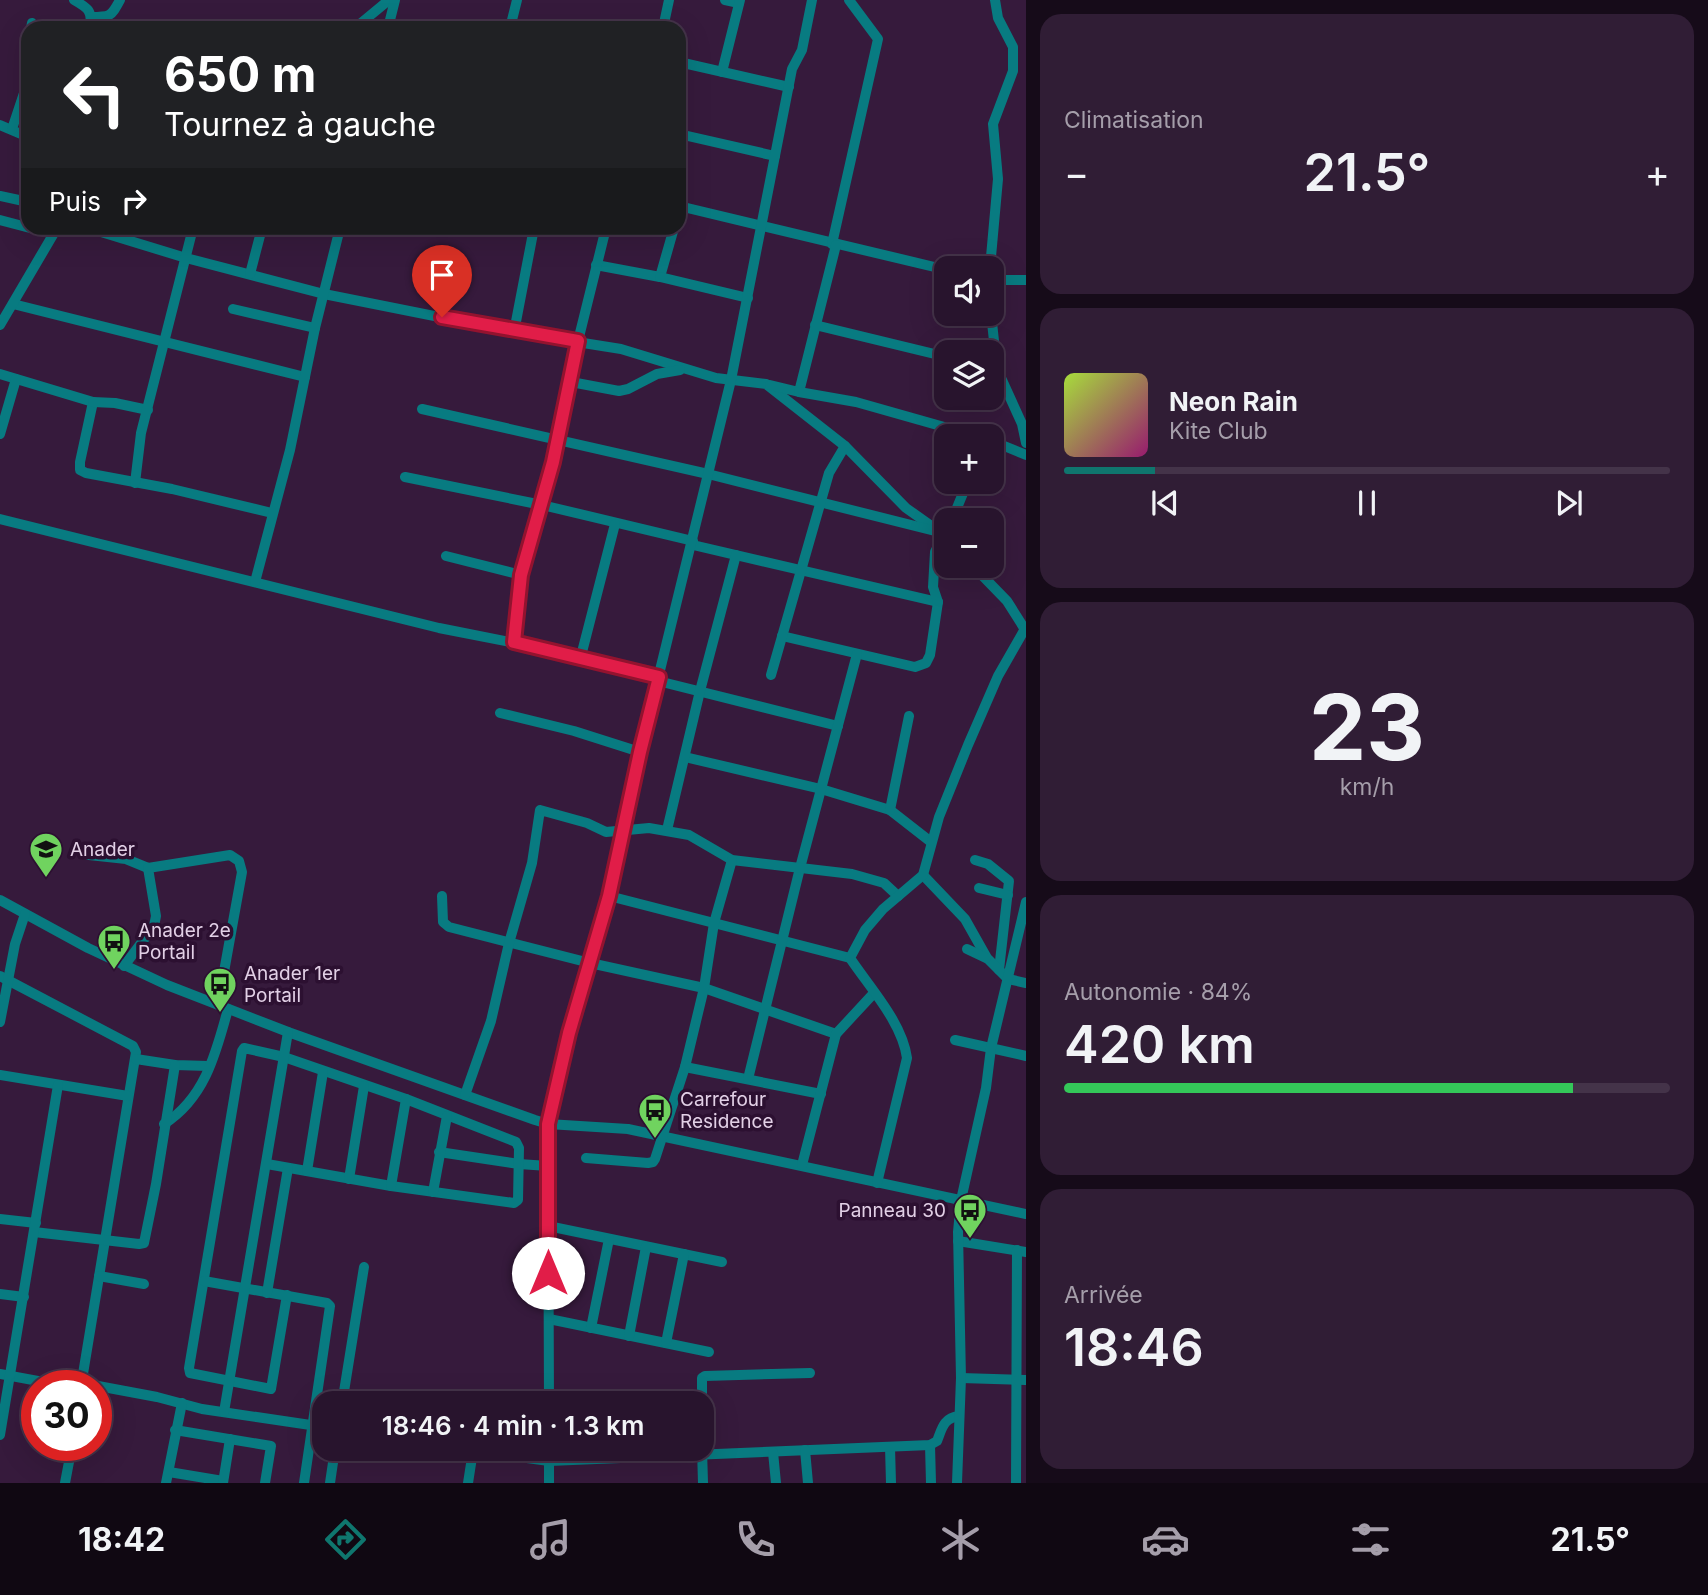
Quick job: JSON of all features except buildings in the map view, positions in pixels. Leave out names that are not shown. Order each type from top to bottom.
[{"type":"street","points":[[74,0],[87,6],[90,21]]},
{"type":"street","points":[[96,21],[113,13],[120,0]]},
{"type":"street","points":[[364,21],[389,0]]},
{"type":"street","points":[[390,21],[395,0]]},
{"type":"street","points":[[511,21],[517,0]]},
{"type":"street","points":[[664,21],[669,0]]},
{"type":"street","points":[[722,72],[739,2],[725,0]]},
{"type":"street","points":[[549,1391],[548,1124],[569,1033],[609,896],[640,752],[732,380],[792,69],[802,50],[812,0]]},
{"type":"street","points":[[799,392],[878,39],[849,0]]},
{"type":"street","points":[[991,256],[998,179],[993,124],[1013,71],[1013,47],[998,18],[995,0]]},
{"type":"street","points":[[686,64],[789,87]]},
{"type":"street","points":[[12,129],[21,102]]},
{"type":"street","points":[[0,125],[21,134]]},
{"type":"street","points":[[686,136],[775,156]]},
{"type":"street","points":[[0,196],[21,200]]},
{"type":"street","points":[[686,210],[934,267]]},
{"type":"street","points":[[0,220],[21,224]]},
{"type":"street","points":[[0,325],[53,235]]},
{"type":"street","points":[[111,235],[186,258],[324,293],[514,332],[621,349],[684,369],[856,402],[934,424]]},
{"type":"street","points":[[135,483],[137,459],[148,410],[191,235]]},
{"type":"street","points":[[250,274],[260,235]]},
{"type":"street","points":[[255,582],[290,450],[315,328],[338,235]]},
{"type":"street","points":[[514,332],[533,235]]},
{"type":"street","points":[[514,642],[521,575],[558,440],[578,341],[604,235]]},
{"type":"street","points":[[660,277],[672,235]]},
{"type":"street","points":[[596,265],[748,298]]},
{"type":"street","points":[[1004,280],[1026,280]]},
{"type":"street","points":[[13,304],[305,377]]},
{"type":"street","points":[[233,309],[315,328]]},
{"type":"street","points":[[815,326],[934,354]]},
{"type":"street","points":[[571,382],[619,391],[657,374],[684,369]]},
{"type":"street","points":[[0,374],[93,402],[115,403],[148,410]]},
{"type":"street","points":[[0,434],[16,379]]},
{"type":"street","points":[[766,384],[845,446],[906,508],[934,526]]},
{"type":"street","points":[[1004,385],[1024,423],[1026,443]]},
{"type":"street","points":[[93,402],[80,470],[272,513]]},
{"type":"street","points":[[422,409],[708,474],[934,531]]},
{"type":"street","points":[[771,675],[829,473],[845,446]]},
{"type":"street","points":[[1004,446],[1026,455]]},
{"type":"street","points":[[405,477],[542,505],[799,571],[938,602]]},
{"type":"street","points":[[0,519],[439,628],[581,656],[700,691],[838,726]]},
{"type":"street","points":[[581,656],[615,524]]},
{"type":"street","points":[[667,830],[736,555]]},
{"type":"street","points":[[446,556],[521,575]]},
{"type":"street","points":[[782,636],[915,667],[922,665],[930,655],[938,602],[933,587],[934,566]]},
{"type":"street","points":[[850,958],[865,930],[883,909],[923,876],[931,842],[968,744],[998,676],[1025,627],[1007,601],[985,578]]},
{"type":"street","points":[[748,1079],[857,654]]},
{"type":"street","points":[[500,713],[574,730],[640,752]]},
{"type":"street","points":[[890,810],[909,716]]},
{"type":"street","points":[[685,757],[821,789],[890,810],[931,842]]},
{"type":"street","points":[[465,1095],[491,1021],[509,943],[532,863],[540,810],[587,823],[606,832],[649,828],[689,835],[732,860],[852,874],[884,883],[898,896]]},
{"type":"street","points":[[89,855],[126,859],[148,868],[230,855],[239,861],[242,872],[217,1048],[200,1090],[178,1115],[164,1124]]},
{"type":"street","points":[[586,1158],[653,1162],[685,1067],[704,988],[714,923],[732,860]]},
{"type":"street","points":[[975,860],[988,864],[1007,878],[1009,884],[999,970]]},
{"type":"street","points":[[124,966],[153,926],[156,916],[148,868]]},
{"type":"street","points":[[923,876],[965,919],[987,958],[1008,979],[1026,983]]},
{"type":"street","points":[[979,888],[1008,895]]},
{"type":"street","points":[[442,896],[443,922],[449,927],[590,963],[704,988],[836,1034]]},
{"type":"street","points":[[609,896],[850,958],[902,1034],[907,1058],[877,1183]]},
{"type":"street","points":[[0,900],[124,966],[223,1007],[548,1124],[604,1126],[661,1136],[1026,1214]]},
{"type":"street","points":[[957,1483],[961,1378],[958,1241],[961,1200],[986,1088],[991,1049],[1025,906]]},
{"type":"street","points":[[0,1022],[4,979],[26,914]]},
{"type":"street","points":[[967,949],[987,958]]},
{"type":"street","points":[[4,979],[134,1046],[136,1059],[84,1370]]},
{"type":"street","points":[[802,1165],[836,1034],[874,993]]},
{"type":"street","points":[[224,1412],[288,1032]]},
{"type":"street","points":[[955,1040],[1026,1056]]},
{"type":"street","points":[[267,1164],[391,1186],[517,1203],[519,1148],[516,1142],[406,1100],[284,1057],[244,1048],[189,1371],[271,1389],[287,1296]]},
{"type":"street","points":[[136,1059],[175,1065],[208,1066]]},
{"type":"street","points":[[0,1219],[106,1241],[139,1244],[145,1242],[175,1065]]},
{"type":"street","points":[[685,1067],[821,1094]]},
{"type":"street","points":[[307,1171],[323,1072]]},
{"type":"street","points":[[0,1075],[128,1096]]},
{"type":"street","points":[[0,1435],[58,1085]]},
{"type":"street","points":[[349,1179],[363,1086]]},
{"type":"street","points":[[391,1186],[406,1100]]},
{"type":"street","points":[[433,1192],[447,1115]]},
{"type":"street","points":[[439,1152],[548,1166]]},
{"type":"street","points":[[267,1293],[288,1168]]},
{"type":"street","points":[[548,1226],[722,1262]]},
{"type":"street","points":[[591,1328],[609,1239]]},
{"type":"street","points":[[958,1241],[1021,1251],[1020,1468],[1016,1483]]},
{"type":"street","points":[[629,1336],[646,1247]]},
{"type":"street","points":[[666,1343],[684,1255]]},
{"type":"street","points":[[344,1391],[364,1267]]},
{"type":"street","points":[[99,1276],[144,1284]]},
{"type":"street","points":[[204,1281],[327,1303],[331,1310],[323,1391]]},
{"type":"street","points":[[0,1294],[24,1297]]},
{"type":"street","points":[[549,1319],[709,1352]]},
{"type":"street","points":[[702,1391],[702,1378],[705,1376],[810,1373]]},
{"type":"street","points":[[0,1374],[21,1378]]},
{"type":"street","points":[[961,1378],[1020,1380]]},
{"type":"street","points":[[112,1390],[224,1412],[312,1425]]},
{"type":"street","points":[[182,1403],[167,1478],[223,1482],[230,1439]]},
{"type":"street","points":[[714,1452],[930,1445],[937,1441],[943,1424],[952,1417],[959,1416]]},
{"type":"street","points":[[175,1430],[271,1446],[265,1483]]},
{"type":"street","points":[[930,1445],[932,1483]]},
{"type":"street","points":[[890,1447],[891,1483]]},
{"type":"street","points":[[804,1450],[808,1483]]},
{"type":"street","points":[[772,1452],[776,1483]]},
{"type":"street","points":[[304,1483],[312,1453]]},
{"type":"street","points":[[65,1483],[69,1461]]},
{"type":"street","points":[[330,1483],[333,1461]]},
{"type":"street","points":[[468,1483],[471,1461]]},
{"type":"street","points":[[549,1461],[549,1483]]},
{"type":"street","points":[[702,1461],[703,1483]]},
{"type":"place","name":"Anader","points":[[46,879]]},
{"type":"place","name":"Anader 2e Portail","points":[[114,971]]},
{"type":"place","name":"Anader 1er Portail","points":[[220,1014]]},
{"type":"place","name":"Carrefour Residence","points":[[655,1140]]},
{"type":"place","name":"Panneau 30","points":[[970,1240]]},
{"type":"route","points":[[442,317],[514,332],[578,341],[553,462],[521,575],[514,642],[581,656],[659,677],[609,896],[569,1033],[548,1124],[548,1273]]}]
